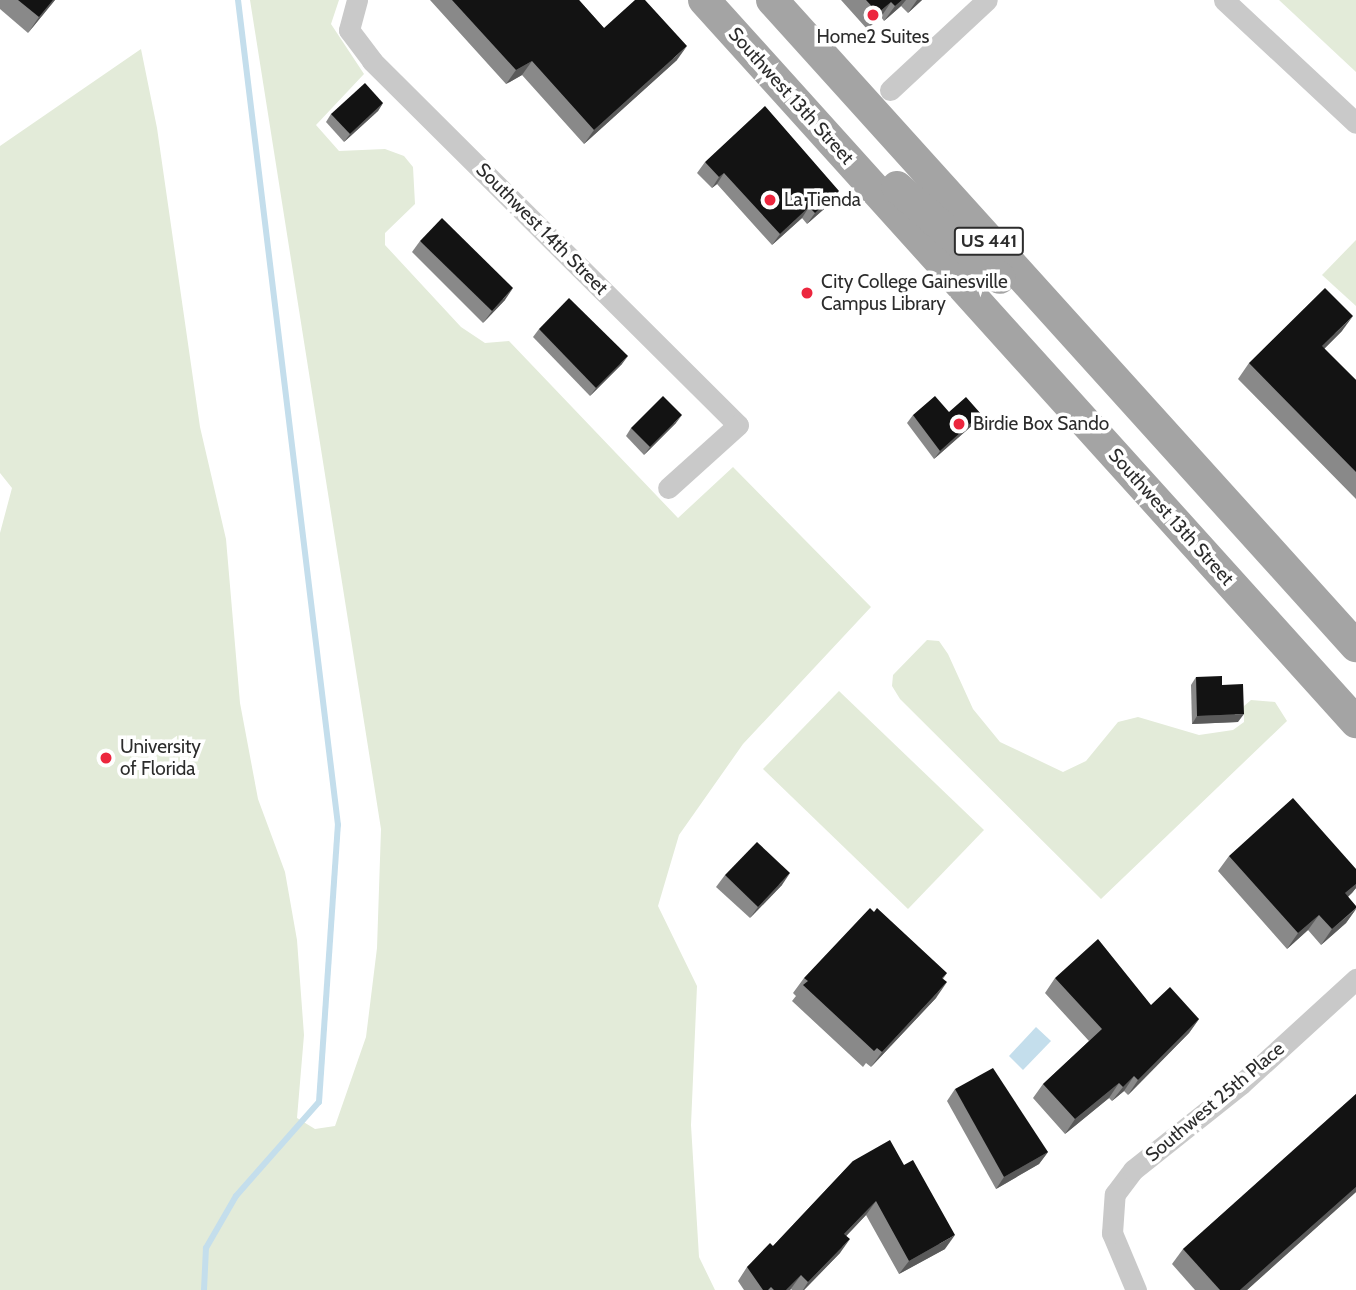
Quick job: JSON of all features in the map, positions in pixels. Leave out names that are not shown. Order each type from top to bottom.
[{"type":"main road","name":"Southwest 13th Street","points":[[705,0],[1356,722]]},
{"type":"main road","name":"US 441","points":[[772,0],[880,99],[1035,292],[1356,646]]},
{"type":"main road","points":[[832,141],[880,99]]},
{"type":"main road","points":[[869,182],[894,185],[1014,290],[1035,292]]},
{"type":"main road","points":[[1168,514],[1207,481]]},
{"type":"street","name":"Southwest 14th Street","points":[[357,0],[349,30],[372,61],[738,425],[668,488]]},
{"type":"street","points":[[880,99],[987,0]]},
{"type":"street","points":[[1224,0],[1356,123]]},
{"type":"street","name":"Southwest 25th Place","points":[[1136,1290],[1112,1233],[1115,1194],[1133,1170],[1241,1084],[1356,979]]},
{"type":"green space","points":[[250,0],[339,0],[331,24],[364,74],[316,125],[339,151],[385,149],[404,156],[413,167],[415,204],[385,233],[385,245],[461,327],[485,343],[509,341],[678,518],[733,467],[871,607],[743,744],[679,835],[658,906],[697,986],[691,1125],[699,1257],[715,1290],[0,1290],[0,533],[12,488],[0,473],[0,146],[141,49],[157,128],[200,427],[226,539],[240,703],[258,799],[285,872],[297,940],[304,1035],[297,1118],[315,1129],[335,1126],[366,1037],[377,948],[381,829]]},
{"type":"green space","points":[[1279,0],[1356,0],[1356,72]]},
{"type":"green space","points":[[1356,240],[1356,306],[1322,275]]},
{"type":"green space","points":[[927,640],[939,641],[948,654],[973,709],[1000,742],[1063,772],[1086,761],[1118,722],[1138,717],[1199,735],[1233,730],[1244,722],[1244,706],[1251,700],[1275,702],[1287,721],[1101,899],[900,699],[892,686],[893,675]]},
{"type":"green space","points":[[839,691],[984,830],[908,909],[763,769]]},
{"type":"water","points":[[1036,1027],[1051,1041],[1023,1070],[1009,1056]]},
{"type":"building","points":[[18,0],[53,0],[39,17]]},
{"type":"building","points":[[452,0],[579,0],[604,28],[635,0],[645,0],[687,46],[594,130],[532,61],[516,70]]},
{"type":"building","points":[[866,0],[902,0],[895,6],[891,2],[878,13]]},
{"type":"building","points":[[365,83],[383,103],[350,134],[331,114]]},
{"type":"building","points":[[765,106],[839,191],[815,213],[809,207],[780,234],[724,173],[719,177],[705,162]]},
{"type":"building","points":[[442,218],[513,288],[492,311],[420,241]]},
{"type":"building","points":[[1325,288],[1353,316],[1322,346],[1356,380],[1356,472],[1249,363]]},
{"type":"building","points":[[569,298],[628,356],[596,388],[539,329]]},
{"type":"building","points":[[663,396],[682,415],[650,447],[631,428]]},
{"type":"building","points":[[935,396],[949,412],[966,397],[981,414],[940,451],[913,415]]},
{"type":"building","points":[[1222,676],[1222,685],[1243,684],[1244,714],[1197,716],[1196,677]]},
{"type":"building","points":[[1293,798],[1356,869],[1356,884],[1345,893],[1356,908],[1332,929],[1319,915],[1298,933],[1229,856]]},
{"type":"building","points":[[757,842],[790,873],[758,907],[725,875]]},
{"type":"building","points":[[870,908],[874,912],[877,908],[947,973],[942,978],[947,982],[882,1052],[877,1048],[874,1051],[803,985],[808,981],[804,978]]},
{"type":"building","points":[[1098,939],[1151,1005],[1170,987],[1199,1019],[1138,1080],[1134,1076],[1123,1087],[1119,1083],[1075,1119],[1043,1084],[1102,1029],[1055,978]]},
{"type":"building","points":[[993,1068],[1048,1152],[1004,1177],[955,1089]]},
{"type":"building","points":[[1356,1094],[1356,1187],[1240,1290],[1220,1290],[1183,1249]]},
{"type":"building","points":[[890,1140],[904,1165],[913,1160],[955,1235],[909,1261],[876,1201],[844,1234],[850,1239],[808,1282],[801,1275],[786,1290],[774,1290],[771,1287],[763,1290],[747,1267],[770,1243],[773,1246],[853,1161]]},
{"type":"waterway","points":[[204,1290],[206,1248],[236,1196],[319,1102],[338,825],[238,0]]},
{"type":"place","name":"Home2 Suites","points":[[873,15]]},
{"type":"place","name":"La Tienda","points":[[770,200]]},
{"type":"place","name":"City College Gainesville Campus Library","points":[[807,293]]},
{"type":"place","name":"Birdie Box Sando","points":[[959,424]]},
{"type":"place","name":"University of Florida","points":[[106,758]]}]
